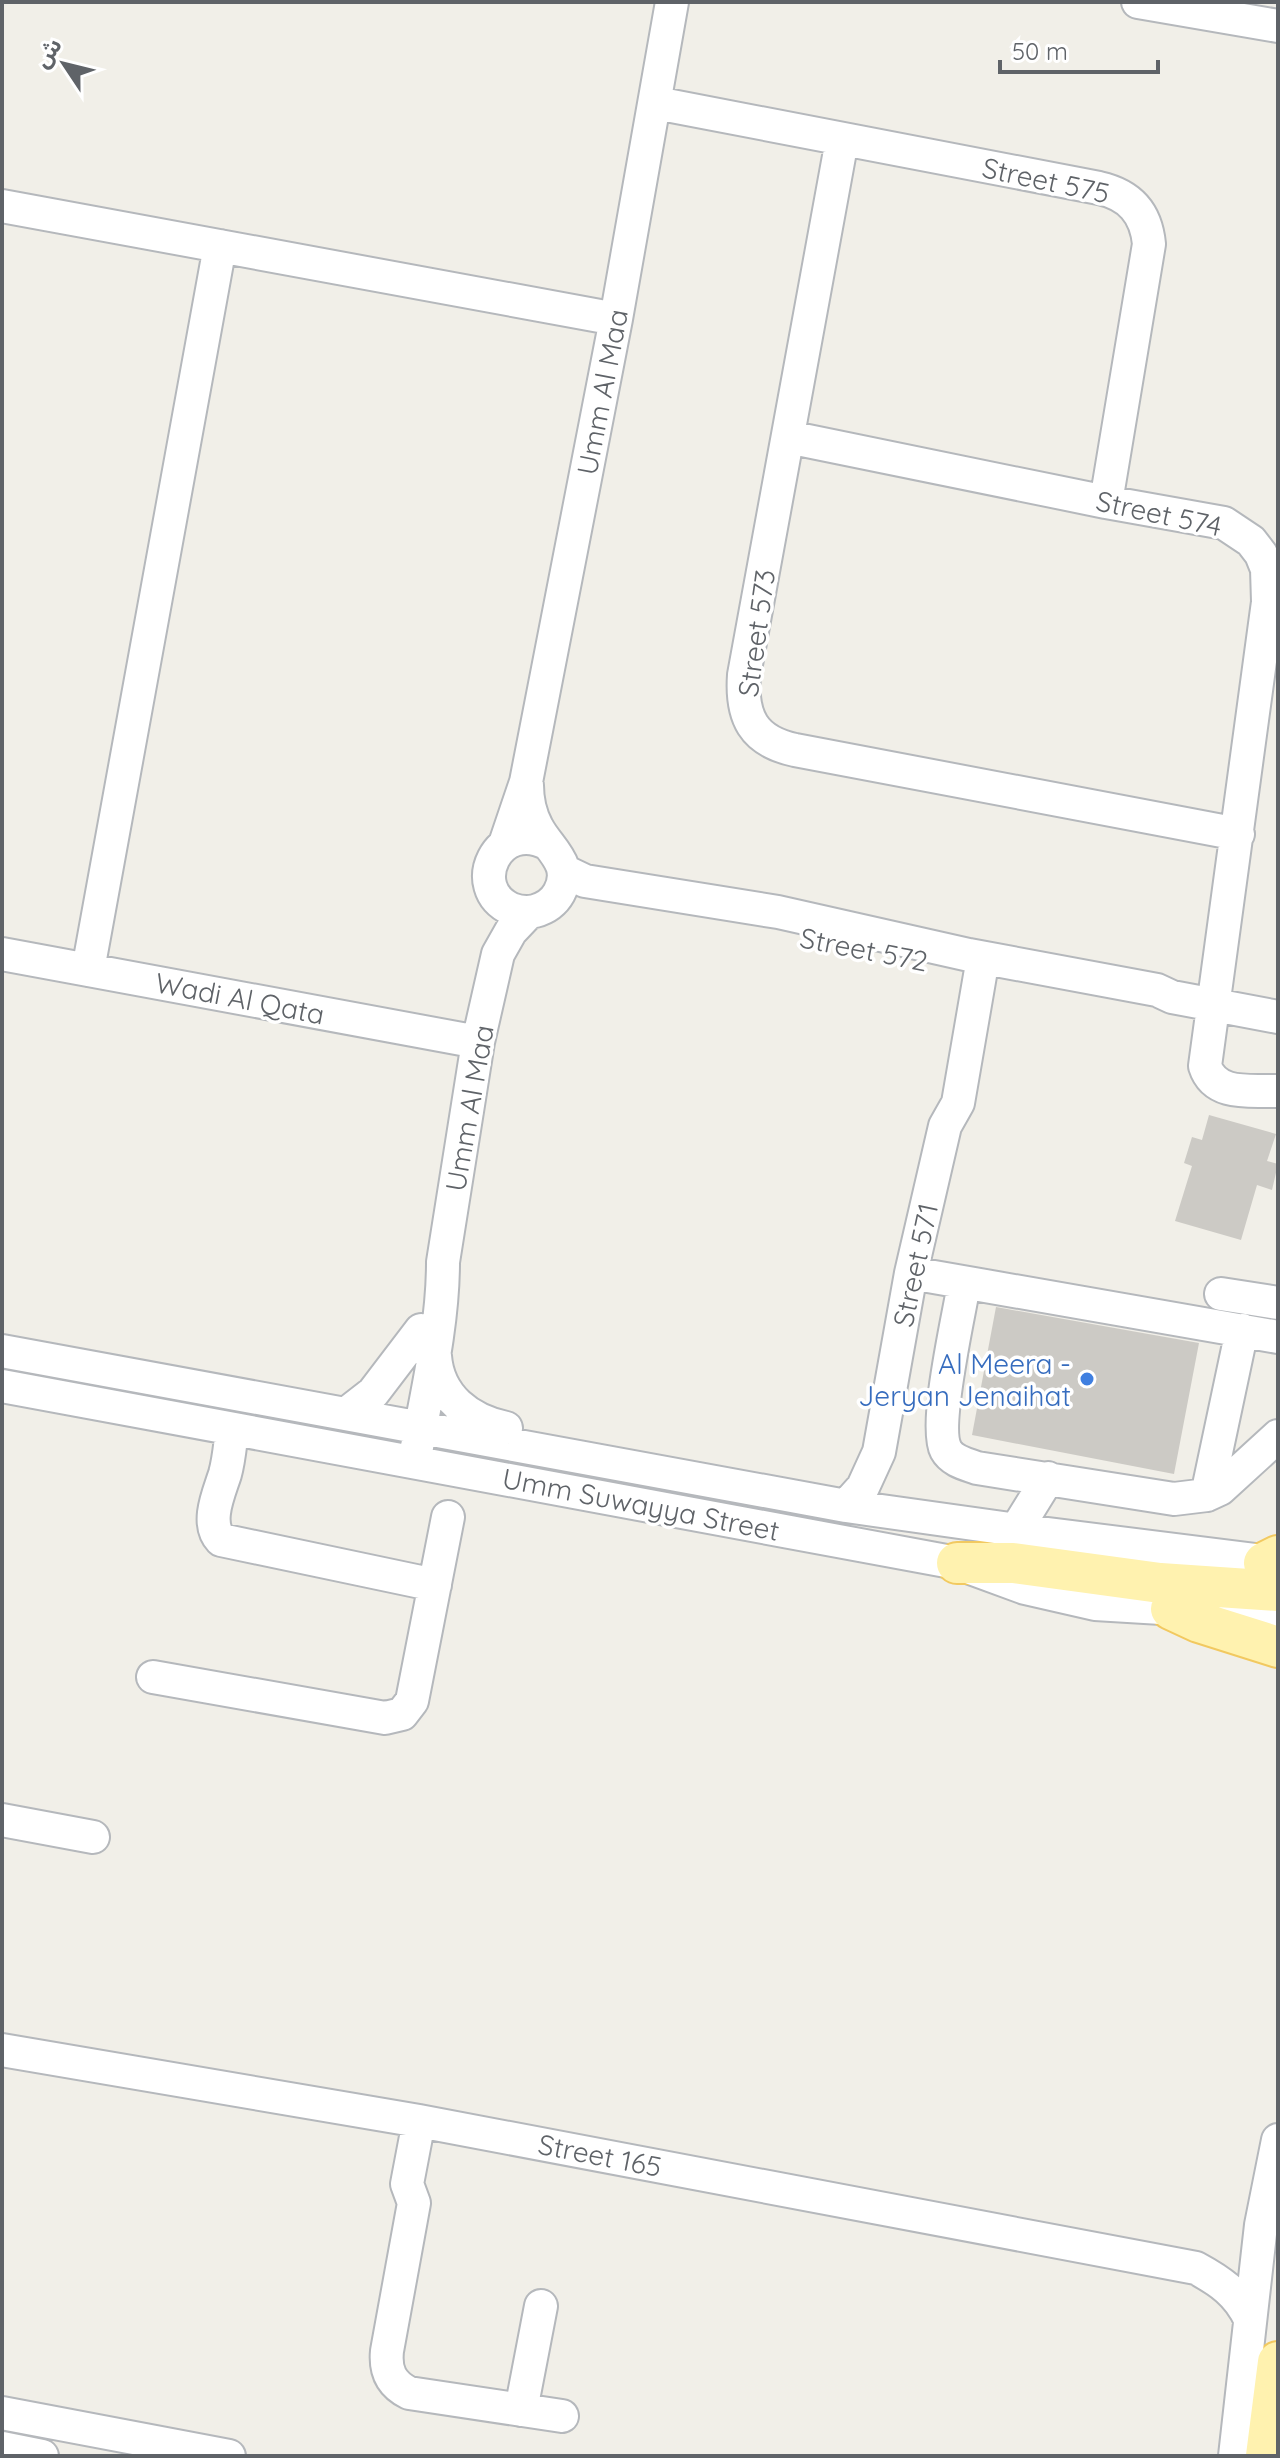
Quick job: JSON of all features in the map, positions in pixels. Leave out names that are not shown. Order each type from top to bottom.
[{"type":"main road","points":[[957,1563],[1013,1563],[1160,1583],[1274,1568]]},
{"type":"main road","points":[[1171,1609],[1199,1622],[1278,1647]]},
{"type":"main road","points":[[1266,2456],[1278,2362]]},
{"type":"street","name":"Umm Al Maa","points":[[505,844],[526,782],[616,319],[672,2]]},
{"type":"street","points":[[1138,2],[1278,26]]},
{"type":"street","name":"Street 575","points":[[656,103],[1099,188],[1125,197],[1143,217],[1149,244],[1106,502]]},
{"type":"street","name":"Street 573","points":[[842,140],[743,694],[745,711],[753,726],[764,738],[779,747],[1238,834]]},
{"type":"street","points":[[2,206],[616,319]]},
{"type":"street","points":[[88,970],[220,246]]},
{"type":"street","name":"Street 574","points":[[788,437],[1224,523],[1251,541],[1267,569],[1268,602],[1205,1066],[1208,1075],[1223,1088],[1278,1091]]},
{"type":"street","name":"Umm Al Maa","points":[[498,954],[511,931],[549,881],[531,815],[526,782]]},
{"type":"street","points":[[528,837],[549,881],[516,911],[495,896],[489,873],[491,861],[505,844],[528,837]]},
{"type":"street","name":"Street 572","points":[[549,881],[583,894],[975,964],[1154,1001],[1172,997],[1278,1017]]},
{"type":"street","name":"Umm Al Maa","points":[[405,1460],[428,1339],[430,1292],[443,1262],[478,1042],[498,954],[495,896]]},
{"type":"street","name":"Wadi Al Qata","points":[[2,954],[478,1042]]},
{"type":"street","name":"Street 571","points":[[846,1506],[863,1487],[879,1452],[911,1273],[945,1126],[942,1105],[975,964]]},
{"type":"street","points":[[911,1273],[1278,1337]]},
{"type":"street","points":[[964,1284],[942,1421],[946,1450],[956,1461],[977,1468],[1174,1499],[1207,1495],[1231,1481],[1278,1436]]},
{"type":"street","points":[[1221,1294],[1278,1303]]},
{"type":"street","points":[[1207,1495],[1242,1330]]},
{"type":"street","points":[[346,1414],[365,1401],[428,1339],[445,1390],[464,1411],[490,1424],[541,1437],[575,1456]]},
{"type":"street","name":"Umm Suwayya Street","points":[[2,1351],[846,1506],[1274,1568]]},
{"type":"street","name":"Umm Suwayya Street","points":[[2,1386],[957,1563],[991,1577],[1095,1604],[1278,1615]]},
{"type":"street","points":[[226,1429],[225,1474],[219,1486],[214,1529],[225,1543],[435,1585]]},
{"type":"street","name":"Street 571","points":[[879,1452],[885,1480],[903,1513]]},
{"type":"street","points":[[1016,1530],[1048,1478]]},
{"type":"street","points":[[153,1677],[385,1718],[397,1717],[406,1711],[412,1701],[448,1517]]},
{"type":"street","points":[[2,1820],[93,1837]]},
{"type":"street","name":"Street 165","points":[[2,2050],[430,2123],[1196,2268],[1229,2288],[1250,2319]]},
{"type":"street","points":[[430,2123],[407,2184],[414,2203],[387,2351],[388,2372],[400,2388],[409,2393],[562,2416]]},
{"type":"street","points":[[1235,2456],[1261,2225],[1278,2140]]},
{"type":"street","name":"Street 165","points":[[1196,2268],[1235,2257],[1261,2225]]},
{"type":"street","points":[[521,2410],[541,2306]]},
{"type":"street","points":[[2,2413],[229,2456]]},
{"type":"street","points":[[2,2448],[42,2456]]},
{"type":"building","points":[[1209,1115],[1276,1134],[1267,1161],[1278,1164],[1272,1190],[1257,1185],[1241,1240],[1175,1221],[1192,1166],[1184,1163],[1192,1137],[1202,1140]]},
{"type":"building","name":"Al Meera - Jeryan Jenaihat","points":[[996,1307],[1199,1343],[1174,1474],[972,1435]]},
{"type":"place","name":"Al Meera - Jeryan Jenaihat","points":[[1087,1379]]}]
